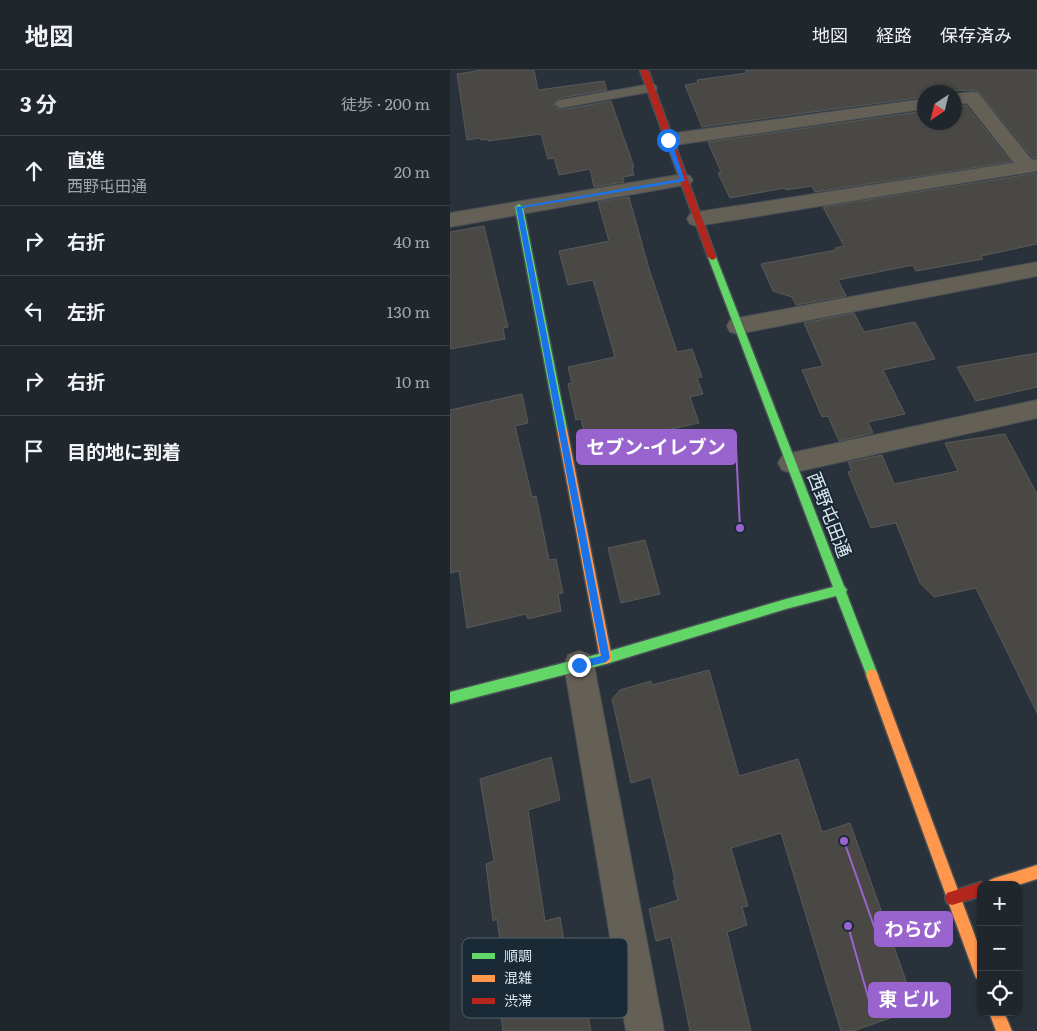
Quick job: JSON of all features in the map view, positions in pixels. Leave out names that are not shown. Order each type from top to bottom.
[{"type":"street","name":"西野屯田通","points":[[644,70],[697,219],[825,554],[841,590],[952,898],[981,971]]},
{"type":"street","points":[[962,99],[972,97],[1032,166]]},
{"type":"street","points":[[668,140],[917,105]]},
{"type":"street","points":[[697,219],[1032,166]]},
{"type":"street","points":[[450,220],[683,180]]},
{"type":"street","points":[[519,207],[592,662],[645,1031]]},
{"type":"street","points":[[738,326],[1037,269]]},
{"type":"street","points":[[790,463],[1037,409]]},
{"type":"street","points":[[450,698],[592,662],[786,604],[841,590]]},
{"type":"street","points":[[1008,881],[1037,872]]},
{"type":"street","points":[[952,898],[977,890]]},
{"type":"street","points":[[998,1016],[1004,1031]]},
{"type":"lane","points":[[560,104],[651,88]]},
{"type":"building","points":[[483,70],[534,70],[538,90],[604,81],[607,90],[560,98],[552,105],[560,110],[611,101],[634,167],[632,167],[634,175],[623,177],[624,182],[594,187],[590,169],[559,175],[554,158],[548,159],[541,134],[488,141],[488,139],[481,140],[480,138],[467,140],[457,74]]},
{"type":"building","points":[[745,70],[1037,70],[1037,157],[1033,158],[979,92],[962,90],[962,85],[917,85],[917,98],[702,127],[685,85],[698,83],[697,80],[747,73]]},
{"type":"building","points":[[966,105],[1011,162],[815,192],[812,186],[786,190],[785,188],[730,198],[718,173],[721,172],[708,142],[917,112],[917,130],[962,130],[962,106]]},
{"type":"building","points":[[1037,173],[1037,244],[981,256],[983,259],[916,271],[913,265],[838,280],[846,296],[796,305],[792,297],[773,291],[761,264],[836,250],[835,248],[844,246],[823,207]]},
{"type":"building","points":[[629,197],[649,269],[677,352],[692,349],[702,377],[697,378],[703,394],[690,397],[699,423],[588,447],[581,419],[576,420],[568,384],[572,383],[568,367],[615,357],[593,280],[568,285],[559,251],[609,241],[598,202]]},
{"type":"building","points":[[484,226],[508,327],[503,328],[505,339],[450,349],[450,232]]},
{"type":"building","points":[[854,313],[864,332],[915,322],[935,359],[883,370],[905,414],[868,422],[873,433],[839,441],[828,416],[822,417],[802,370],[823,366],[804,323]]},
{"type":"building","points":[[1037,353],[1037,387],[976,401],[957,367]]},
{"type":"building","points":[[522,394],[528,423],[515,426],[532,497],[536,496],[549,560],[556,559],[563,593],[558,594],[561,611],[528,619],[526,614],[467,628],[459,571],[450,573],[450,410]]},
{"type":"building","points":[[1005,434],[1037,494],[1037,713],[976,588],[934,597],[920,583],[896,523],[871,528],[848,472],[852,471],[848,462],[882,455],[894,484],[958,471],[945,443]]},
{"type":"building","points":[[645,540],[660,594],[621,603],[608,548]]},
{"type":"building","points":[[709,670],[739,776],[798,759],[822,832],[850,823],[916,1009],[853,1031],[841,1031],[781,833],[731,848],[748,906],[742,907],[747,925],[727,932],[751,1031],[690,1031],[671,937],[656,941],[649,909],[678,900],[651,777],[631,783],[612,699],[620,690],[651,681],[652,685]]},
{"type":"building","points":[[551,757],[560,800],[528,810],[545,921],[560,917],[564,938],[500,938],[497,919],[493,921],[486,864],[494,861],[480,779]]},
{"type":"building","points":[[501,1018],[588,1018],[591,1031],[503,1031]]},
{"type":"traffic: fast","points":[[519,207],[562,429]]},
{"type":"traffic: fast","points":[[712,257],[872,675]]},
{"type":"traffic: fast","points":[[450,698],[606,658],[786,604],[841,590]]},
{"type":"traffic: slow","points":[[562,429],[606,658]]},
{"type":"traffic: slow","points":[[872,675],[980,971]]},
{"type":"traffic: slow","points":[[1008,881],[1037,872]]},
{"type":"traffic: slow","points":[[998,1016],[1004,1031]]},
{"type":"traffic: jam","points":[[644,70],[712,257]]},
{"type":"traffic: jam","points":[[952,898],[977,890]]},
{"type":"place","name":"セブン-イレブン","points":[[740,528]]},
{"type":"place","name":"わらび","points":[[844,841]]},
{"type":"place","name":"東 ビル","points":[[848,926]]},
{"type":"route","points":[[579,665],[606,658],[519,207],[683,180],[668,140]]}]
